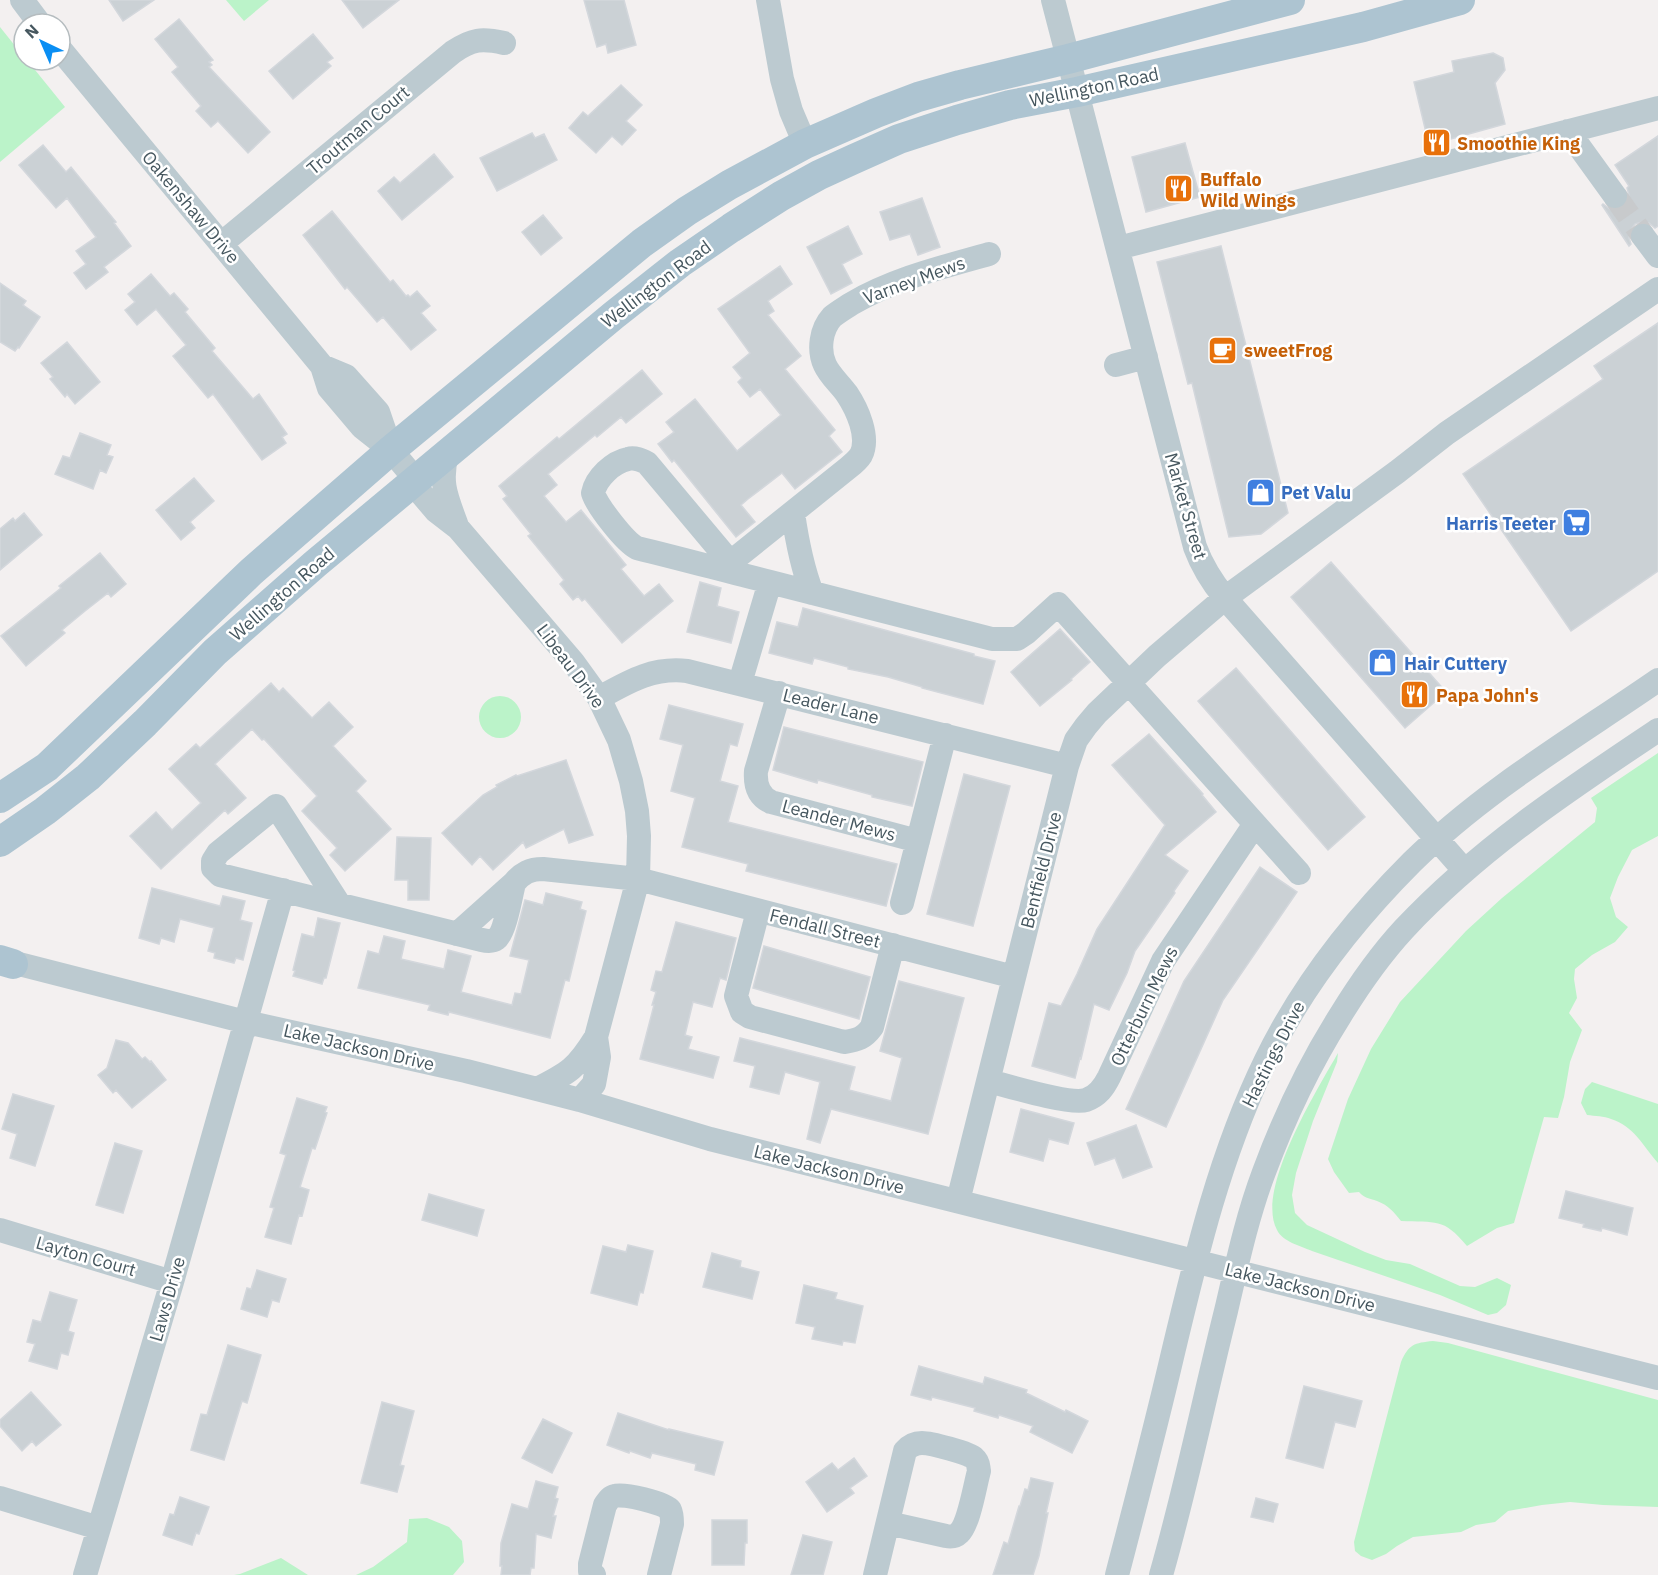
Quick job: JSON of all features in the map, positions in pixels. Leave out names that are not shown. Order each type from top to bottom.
[{"type":"main road","name":"Wellington Road","points":[[0,842],[45,811],[88,777],[146,723],[215,652],[315,564],[640,294],[680,263],[781,196],[819,175],[899,140],[957,120],[1010,105],[1363,27],[1460,0]]},
{"type":"main road","name":"Wellington Road","points":[[0,798],[46,767],[251,572],[391,450],[642,243],[687,211],[729,185],[805,144],[876,113],[918,98],[960,85],[1068,59],[1284,1]]},
{"type":"street","points":[[768,0],[782,79],[791,111],[805,144]]},
{"type":"street","name":"Market Street","points":[[1053,0],[1195,547],[1208,576],[1464,870]]},
{"type":"street","name":"Troutman Court","points":[[221,244],[453,52],[471,41],[487,39],[504,43]]},
{"type":"street","name":"Oakenshaw Drive","points":[[72,64],[322,366],[329,388],[362,427],[391,450],[416,480]]},
{"type":"street","points":[[1118,248],[1658,108]]},
{"type":"street","points":[[1568,131],[1615,196]]},
{"type":"street","points":[[1643,236],[1658,256]]},
{"type":"street","name":"Varney Mews","points":[[731,569],[793,513],[855,462],[862,450],[864,438],[858,415],[849,396],[828,370],[822,357],[823,336],[833,317],[876,291],[936,268],[989,254]]},
{"type":"street","name":"Bentfield Drive","points":[[958,1201],[1067,766],[1077,740],[1086,726],[1127,683],[1225,598],[1447,433],[1658,289]]},
{"type":"street","points":[[1116,364],[1146,357]]},
{"type":"street","name":"Libeau Drive","points":[[447,454],[443,481],[447,500],[458,528]]},
{"type":"street","points":[[731,569],[647,463],[629,459],[615,465],[597,481],[593,493],[597,505],[633,546],[731,569],[770,582],[992,639],[1017,639],[1058,604],[1299,873]]},
{"type":"street","name":"Libeau Drive","points":[[416,480],[419,490],[436,511],[458,528],[573,663],[598,698],[619,740],[637,811],[638,879],[596,1037],[575,1067],[537,1089]]},
{"type":"street","points":[[793,513],[797,541],[812,593]]},
{"type":"street","points":[[740,683],[770,582]]},
{"type":"street","name":"Leader Lane","points":[[598,698],[644,675],[671,669],[687,670],[1067,766]]},
{"type":"street","name":"Hastings Drive","points":[[1117,1575],[1213,1196],[1239,1120],[1266,1059],[1298,1003],[1326,960],[1368,909],[1451,826],[1503,786],[1658,680]]},
{"type":"street","name":"Leander Mews","points":[[779,693],[756,777],[758,789],[766,800],[918,841]]},
{"type":"street","points":[[1161,1575],[1252,1208],[1285,1117],[1323,1043],[1359,985],[1402,931],[1464,870],[1600,768],[1658,730]]},
{"type":"street","name":"Leander Mews","points":[[902,903],[945,735]]},
{"type":"street","points":[[276,806],[339,904],[220,875],[213,868],[213,861],[218,853],[276,806]]},
{"type":"street","name":"Otterburn Mews","points":[[988,1081],[1078,1101],[1098,1093],[1109,1077],[1163,961],[1255,824]]},
{"type":"street","name":"Fendall Street","points":[[339,904],[490,941],[497,938],[501,931],[514,883],[530,870],[543,869],[638,879],[1014,977]]},
{"type":"street","name":"Laws Drive","points":[[85,1575],[172,1281],[283,890]]},
{"type":"street","name":"Fendall Street","points":[[758,910],[736,996],[742,1012],[750,1017],[844,1042],[856,1041],[865,1036],[872,1027],[893,945]]},
{"type":"street","name":"Lake Jackson Drive","points":[[4,961],[246,1022],[466,1071],[580,1100],[710,1139],[1658,1378]]},
{"type":"street","name":"Libeau Drive","points":[[580,1100],[594,1084],[599,1058],[596,1037]]},
{"type":"street","name":"Layton Court","points":[[0,1230],[172,1281]]},
{"type":"street","points":[[875,1575],[905,1451],[913,1444],[923,1443],[974,1457],[979,1471],[966,1524],[958,1534],[953,1537],[946,1536],[888,1522]]},
{"type":"street","points":[[594,1575],[590,1571],[590,1564],[605,1505],[609,1499],[617,1495],[659,1504],[670,1510],[672,1524],[659,1575]]},
{"type":"street","points":[[0,1498],[99,1528]]},
{"type":"green space","points":[[226,0],[269,0],[244,21]]},
{"type":"green space","points":[[0,27],[12,42],[12,72],[37,72],[65,107],[0,162]]},
{"type":"green space","points":[[500,696],[515,702],[521,717],[515,732],[500,738],[485,732],[479,717],[485,702]]},
{"type":"green space","points":[[1658,753],[1658,836],[1632,850],[1610,898],[1616,917],[1628,927],[1615,942],[1592,955],[1575,969],[1577,998],[1569,1013],[1582,1030],[1570,1062],[1558,1118],[1544,1117],[1514,1223],[1497,1228],[1467,1246],[1445,1226],[1431,1222],[1401,1221],[1381,1203],[1359,1192],[1349,1193],[1328,1159],[1348,1099],[1371,1049],[1400,1002],[1466,931],[1502,898],[1595,822],[1597,808],[1591,798]]},
{"type":"green space","points":[[1338,1053],[1337,1062],[1313,1121],[1296,1173],[1292,1195],[1295,1213],[1307,1225],[1365,1252],[1386,1260],[1410,1264],[1460,1286],[1475,1287],[1497,1278],[1511,1285],[1506,1305],[1497,1313],[1488,1315],[1440,1295],[1312,1251],[1288,1241],[1277,1230],[1272,1212],[1274,1191],[1281,1166],[1291,1140]]},
{"type":"green space","points":[[1592,1082],[1658,1104],[1658,1163],[1626,1126],[1608,1118],[1587,1115],[1581,1103],[1585,1089]]},
{"type":"green space","points":[[1433,1341],[1448,1343],[1658,1400],[1658,1507],[1570,1502],[1542,1505],[1508,1511],[1495,1522],[1476,1525],[1461,1532],[1413,1537],[1372,1560],[1361,1556],[1355,1551],[1354,1542],[1401,1362],[1413,1346]]},
{"type":"green space","points":[[427,1518],[449,1527],[462,1541],[464,1562],[453,1575],[356,1575],[373,1567],[407,1542],[409,1519]]},
{"type":"green space","points":[[281,1558],[308,1575],[234,1575],[240,1574]]},
{"type":"building","points":[[109,0],[154,0],[123,21]]},
{"type":"building","points":[[342,0],[399,0],[363,28]]},
{"type":"building","points":[[584,0],[624,0],[636,45],[608,53],[606,44],[597,47]]},
{"type":"building","points":[[179,19],[213,60],[209,62],[212,65],[209,67],[270,132],[248,153],[218,121],[211,127],[196,111],[201,106],[172,72],[178,67],[155,39]]},
{"type":"building","points":[[313,34],[333,58],[327,62],[331,66],[293,99],[269,71]]},
{"type":"building","points":[[1493,53],[1503,58],[1505,70],[1495,83],[1505,124],[1429,145],[1414,82],[1454,72],[1452,61]]},
{"type":"building","points":[[621,85],[642,105],[626,121],[636,130],[622,145],[612,136],[596,153],[569,128],[583,112],[588,116]]},
{"type":"building","points":[[532,133],[535,138],[544,134],[557,160],[497,191],[480,158]]},
{"type":"building","points":[[1658,136],[1658,226],[1655,228],[1649,223],[1642,222],[1635,224],[1630,231],[1631,244],[1629,246],[1602,205],[1617,210],[1624,207],[1628,202],[1627,188],[1629,186],[1615,165]]},
{"type":"building","points":[[1185,143],[1200,197],[1146,212],[1132,157]]},
{"type":"building","points":[[43,145],[66,172],[71,167],[116,222],[114,223],[131,246],[104,267],[108,272],[86,289],[74,273],[86,264],[76,251],[96,237],[67,198],[56,208],[19,165]]},
{"type":"building","points":[[434,154],[453,177],[402,220],[378,191],[394,177],[400,183]]},
{"type":"building","points":[[922,198],[940,247],[918,255],[910,234],[890,240],[880,212]]},
{"type":"building","points":[[332,211],[390,282],[393,280],[406,296],[410,297],[417,291],[430,306],[421,313],[436,330],[411,350],[383,317],[377,322],[347,287],[345,289],[303,235]]},
{"type":"building","points":[[543,215],[562,238],[541,255],[522,232]]},
{"type":"building","points":[[848,226],[862,254],[842,264],[852,283],[831,294],[807,247]]},
{"type":"building","points":[[1221,246],[1288,513],[1261,534],[1229,537],[1192,383],[1188,384],[1157,262]]},
{"type":"building","points":[[780,266],[792,284],[768,301],[774,311],[768,315],[801,356],[785,369],[835,430],[829,436],[842,452],[795,489],[782,473],[748,499],[741,505],[755,522],[736,537],[674,460],[672,462],[658,444],[674,432],[666,422],[695,399],[737,451],[781,415],[760,389],[750,397],[738,382],[742,378],[733,367],[750,353],[718,309]]},
{"type":"building","points":[[151,274],[170,296],[174,293],[188,309],[185,312],[215,348],[212,351],[253,399],[259,394],[287,434],[282,437],[286,443],[262,460],[213,394],[208,398],[173,356],[186,345],[156,309],[137,325],[125,310],[135,302],[128,294]]},
{"type":"building","points":[[0,283],[26,301],[23,305],[40,317],[15,351],[0,342]]},
{"type":"building","name":"Harris Teeter","points":[[1658,323],[1658,571],[1571,631],[1463,474],[1603,379],[1594,366]]},
{"type":"building","points":[[67,342],[100,382],[75,404],[67,394],[65,397],[50,379],[53,377],[41,363]]},
{"type":"building","points":[[642,370],[662,394],[626,423],[621,417],[597,437],[595,435],[548,474],[557,485],[544,496],[566,522],[581,510],[626,565],[621,569],[644,596],[659,584],[673,601],[622,643],[585,599],[582,601],[578,596],[573,600],[560,584],[564,580],[528,536],[531,534],[503,499],[507,496],[499,486]]},
{"type":"building","points":[[80,433],[111,445],[107,455],[113,457],[106,473],[100,470],[93,489],[55,474],[63,456],[70,458]]},
{"type":"building","points":[[194,478],[214,501],[190,522],[195,528],[181,540],[156,510]]},
{"type":"building","points":[[24,513],[42,535],[0,570],[0,529],[13,518],[15,521]]},
{"type":"building","points":[[100,553],[126,584],[111,597],[108,593],[85,611],[62,630],[65,633],[26,666],[1,636]]},
{"type":"building","points":[[1331,562],[1446,692],[1405,728],[1291,597]]},
{"type":"building","points":[[700,582],[721,588],[717,606],[739,612],[731,643],[687,632]]},
{"type":"building","points":[[803,608],[995,661],[983,704],[814,658],[812,664],[769,653],[777,622],[798,627]]},
{"type":"building","points":[[1060,629],[1090,662],[1040,706],[1011,672]]},
{"type":"building","points":[[1236,668],[1365,817],[1328,850],[1198,701]]},
{"type":"building","points":[[271,683],[279,692],[283,688],[312,718],[329,702],[353,727],[333,746],[366,781],[356,791],[391,829],[345,871],[330,855],[337,848],[302,811],[317,796],[252,729],[215,764],[246,798],[228,814],[225,810],[161,869],[130,836],[156,812],[172,830],[201,803],[169,769],[196,744],[200,748]]},
{"type":"building","points":[[669,705],[743,724],[737,746],[730,744],[720,781],[738,786],[728,822],[897,864],[886,906],[746,871],[748,864],[682,847],[695,798],[671,791],[683,745],[660,739]]},
{"type":"building","points":[[784,727],[923,762],[912,806],[773,770]]},
{"type":"building","points":[[1149,734],[1203,794],[1216,812],[1165,855],[1188,871],[1135,951],[1109,1010],[1094,1004],[1075,1078],[1032,1066],[1049,1003],[1061,1006],[1097,929],[1165,825],[1112,765]]},
{"type":"building","points":[[566,760],[593,835],[569,843],[564,829],[526,848],[523,842],[493,870],[480,856],[472,865],[442,833],[483,795],[497,787],[496,785],[516,775]]},
{"type":"building","points":[[964,774],[1010,786],[973,926],[927,914]]},
{"type":"building","points":[[397,837],[431,838],[429,900],[408,900],[408,880],[395,880]]},
{"type":"building","points":[[1260,867],[1297,892],[1223,1000],[1166,1127],[1126,1109],[1184,981]]},
{"type":"building","points":[[152,888],[220,906],[223,896],[245,901],[240,920],[252,923],[243,960],[236,958],[234,963],[214,958],[215,953],[208,951],[214,928],[180,919],[174,942],[161,938],[159,944],[139,938]]},
{"type":"building","points":[[546,893],[582,902],[580,909],[586,911],[569,981],[565,980],[550,1038],[449,1012],[448,1015],[428,1010],[430,1005],[358,988],[368,951],[379,954],[384,936],[405,941],[401,959],[444,969],[448,950],[471,956],[461,992],[512,1005],[515,993],[521,994],[529,960],[510,956],[525,900],[543,905]]},
{"type":"building","points":[[318,918],[340,923],[326,978],[322,984],[293,976],[302,934],[314,937]]},
{"type":"building","points":[[676,922],[736,938],[726,980],[720,978],[712,1007],[693,1002],[685,1035],[692,1037],[688,1049],[719,1057],[713,1078],[640,1059],[654,1005],[652,1005],[656,992],[651,990],[656,971],[662,972]]},
{"type":"building","points":[[764,946],[870,977],[859,1019],[753,988]]},
{"type":"building","points":[[899,981],[964,998],[928,1134],[831,1109],[820,1143],[807,1139],[820,1082],[785,1072],[779,1094],[750,1087],[755,1066],[734,1061],[740,1038],[855,1067],[849,1090],[891,1101],[902,1058],[880,1051]]},
{"type":"building","points":[[116,1040],[128,1043],[142,1059],[145,1057],[151,1061],[166,1080],[132,1108],[116,1090],[113,1093],[98,1075],[107,1068]]},
{"type":"building","points":[[13,1094],[54,1106],[35,1166],[10,1158],[17,1134],[2,1129]]},
{"type":"building","points":[[297,1098],[327,1107],[325,1112],[327,1113],[315,1149],[312,1148],[300,1187],[309,1190],[291,1244],[265,1237],[274,1208],[270,1207],[286,1155],[280,1153]]},
{"type":"building","points":[[1021,1109],[1074,1123],[1068,1144],[1049,1139],[1043,1161],[1010,1152]]},
{"type":"building","points":[[1136,1125],[1152,1167],[1123,1178],[1115,1158],[1095,1165],[1087,1143]]},
{"type":"building","points":[[115,1143],[142,1151],[123,1213],[96,1205]]},
{"type":"building","points":[[1566,1191],[1633,1208],[1627,1235],[1602,1228],[1601,1231],[1583,1227],[1584,1224],[1559,1218]]},
{"type":"building","points":[[429,1194],[484,1210],[477,1236],[422,1220]]},
{"type":"building","points":[[628,1245],[653,1251],[643,1293],[640,1292],[637,1305],[591,1293],[603,1246],[626,1252]]},
{"type":"building","points":[[712,1253],[741,1261],[740,1267],[759,1272],[752,1299],[703,1287]]},
{"type":"building","points":[[257,1270],[286,1279],[279,1302],[272,1300],[267,1317],[241,1309],[247,1288],[251,1289]]},
{"type":"building","points":[[804,1285],[837,1293],[835,1299],[863,1306],[855,1343],[843,1341],[842,1345],[812,1339],[815,1327],[796,1323]]},
{"type":"building","points":[[50,1292],[77,1300],[68,1331],[74,1333],[68,1355],[61,1353],[57,1369],[29,1361],[35,1344],[27,1342],[33,1320],[41,1322]]},
{"type":"building","points":[[228,1345],[261,1355],[247,1403],[242,1401],[224,1460],[191,1450],[201,1414],[207,1415]]},
{"type":"building","points":[[919,1366],[983,1384],[985,1377],[1027,1390],[1026,1393],[1088,1421],[1072,1453],[1030,1432],[1033,1426],[999,1415],[998,1418],[974,1411],[975,1408],[932,1397],[931,1400],[911,1395]]},
{"type":"building","points":[[1304,1386],[1362,1401],[1355,1427],[1335,1422],[1323,1468],[1286,1458]]},
{"type":"building","points":[[31,1392],[61,1425],[36,1446],[32,1441],[22,1451],[0,1426],[0,1420]]},
{"type":"building","points":[[382,1402],[414,1411],[400,1465],[404,1466],[397,1492],[361,1483]]},
{"type":"building","points":[[618,1413],[669,1430],[723,1442],[714,1475],[695,1470],[696,1464],[652,1453],[650,1458],[607,1445]]},
{"type":"building","points":[[543,1419],[572,1433],[552,1473],[522,1458]]},
{"type":"building","points":[[854,1458],[867,1476],[850,1488],[854,1493],[827,1512],[806,1482],[832,1463],[838,1470]]},
{"type":"building","points":[[1031,1478],[1053,1483],[1039,1556],[1033,1575],[993,1575],[1004,1542],[1008,1544],[1019,1506],[1025,1489],[1028,1490]]},
{"type":"building","points":[[536,1481],[558,1487],[555,1498],[558,1499],[553,1516],[556,1516],[551,1538],[536,1534],[534,1568],[531,1568],[530,1575],[501,1575],[501,1543],[512,1504],[528,1509]]},
{"type":"building","points":[[180,1497],[209,1507],[199,1534],[196,1533],[192,1545],[163,1535],[170,1514],[174,1515]]},
{"type":"building","points":[[1256,1498],[1278,1504],[1273,1522],[1251,1517]]},
{"type":"building","points":[[712,1520],[747,1520],[744,1565],[712,1565]]},
{"type":"building","points":[[803,1535],[832,1542],[823,1575],[791,1575]]},
{"type":"tunnel","points":[[1615,196],[1643,236]]},
{"type":"place","name":"Smoothie King","points":[[1436,143]]},
{"type":"place","name":"Buffalo Wild Wings","points":[[1179,189]]},
{"type":"place","name":"sweetFrog","points":[[1223,350]]},
{"type":"place","name":"Pet Valu","points":[[1260,492]]},
{"type":"place","name":"Harris Teeter","points":[[1577,523]]},
{"type":"place","name":"Hair Cuttery","points":[[1383,663]]},
{"type":"place","name":"Papa John's","points":[[1415,695]]}]
